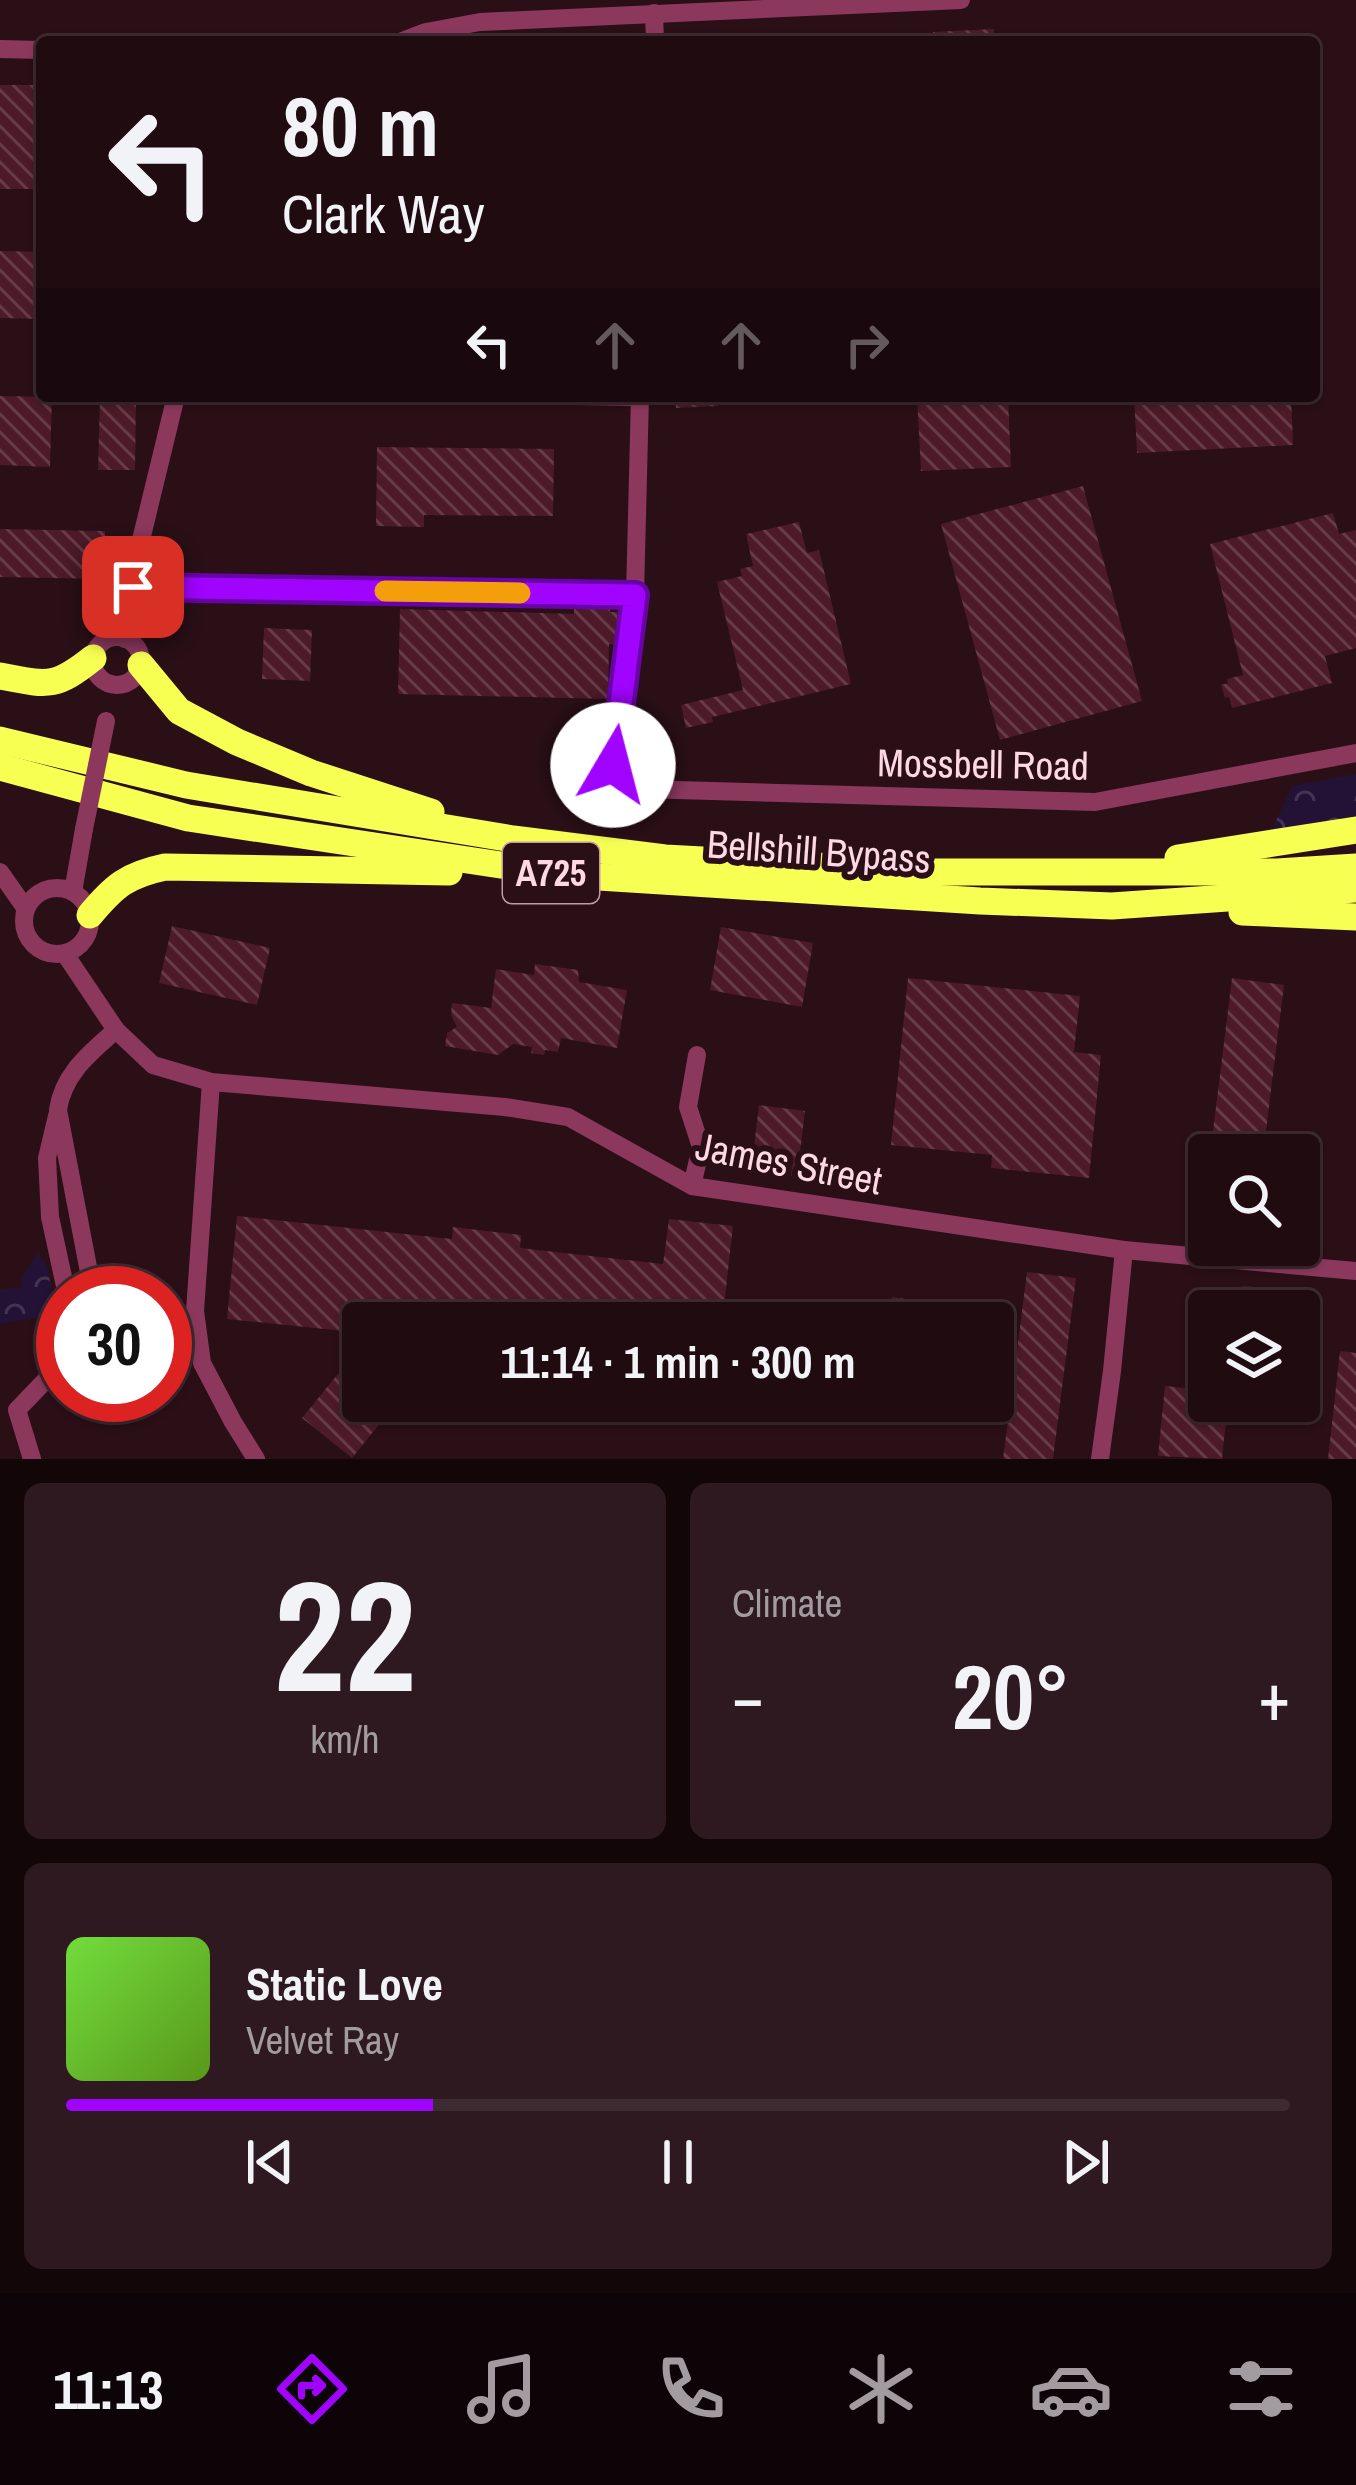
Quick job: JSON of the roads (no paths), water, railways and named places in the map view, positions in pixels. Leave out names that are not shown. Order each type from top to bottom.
[{"type":"highway","points":[[0,676],[44,685],[67,679],[93,658]]},
{"type":"highway","points":[[141,665],[179,711],[237,742],[311,772],[513,839]]},
{"type":"highway","name":"Bellshill Bypass","points":[[0,740],[187,785],[513,839],[665,858],[930,872],[1277,872],[1356,867]]},
{"type":"highway","name":"Bellshill Bypass","points":[[0,767],[188,818],[567,875],[1112,906],[1356,889]]},
{"type":"highway","points":[[1085,873],[1356,830]]},
{"type":"highway","points":[[90,915],[121,882],[165,867],[567,875]]},
{"type":"highway","name":"A725","points":[[1112,906],[1356,917]]},
{"type":"street","points":[[416,36],[480,22],[961,0]]},
{"type":"street","points":[[654,13],[655,36]]},
{"type":"street","points":[[0,50],[36,50]]},
{"type":"street","points":[[125,639],[141,540],[175,402]]},
{"type":"street","points":[[133,587],[635,595],[640,402]]},
{"type":"street","name":"Mossbell Road","points":[[635,595],[613,765],[642,789],[1095,802],[1356,753]]},
{"type":"street","points":[[125,639],[137,649],[141,665],[127,683],[112,685],[100,678],[93,658],[105,641],[125,639]]},
{"type":"street","points":[[73,892],[112,685]]},
{"type":"street","points":[[0,872],[26,909],[32,899],[57,888],[82,899],[90,927],[83,942],[65,954]]},
{"type":"street","name":"James Street","points":[[26,909],[25,932],[32,944],[53,955],[65,954],[116,1030],[153,1065],[211,1082],[506,1107],[568,1117],[692,1186],[1124,1250],[1356,1271]]},
{"type":"street","points":[[61,1266],[50,1217],[46,1158],[60,1095],[78,1064],[116,1030]]},
{"type":"street","points":[[692,1186],[701,1148],[688,1106],[697,1054]]},
{"type":"street","points":[[211,1082],[195,1310],[202,1363],[256,1459]]},
{"type":"street","points":[[58,1110],[88,1266]]},
{"type":"street","points":[[1100,1459],[1124,1250]]},
{"type":"street","points":[[32,1459],[17,1409],[36,1390]]}]
